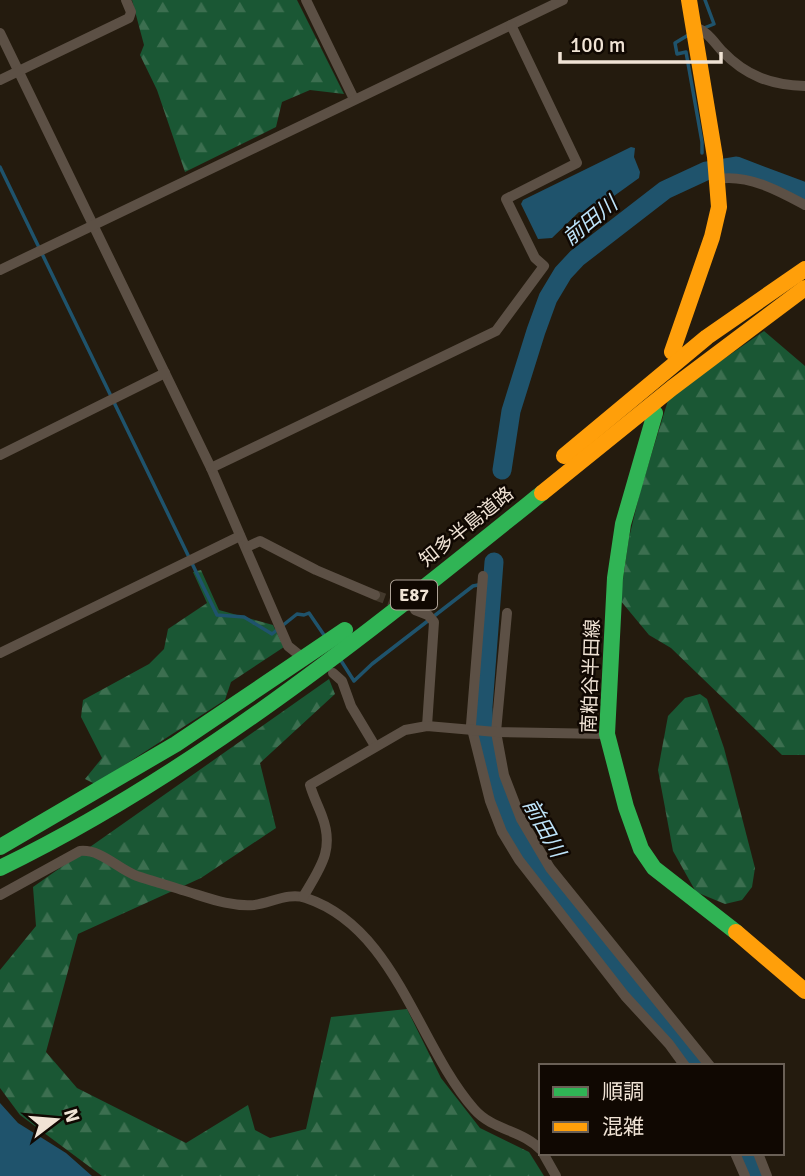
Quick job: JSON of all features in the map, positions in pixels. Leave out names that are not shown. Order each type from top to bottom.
[{"type":"main road","points":[[672,352],[712,237],[719,207],[716,171],[689,0]]},
{"type":"main road","name":"知多半島道路","points":[[0,847],[92,797],[271,684],[410,582],[708,337],[805,269]]},
{"type":"main road","name":"知多半島道路","points":[[0,869],[184,762],[279,698],[405,602],[718,351],[805,288]]},
{"type":"main road","name":"南粕谷半田線","points":[[655,413],[623,524],[615,578],[607,734],[629,817],[641,849],[654,868],[738,932],[805,991]]},
{"type":"street","points":[[0,80],[129,18],[131,12],[126,0]]},
{"type":"street","points":[[306,0],[354,99]]},
{"type":"street","points":[[0,270],[563,0]]},
{"type":"street","points":[[211,468],[496,331],[544,266],[535,258],[506,199],[577,163],[511,25]]},
{"type":"street","points":[[695,27],[706,31],[720,49],[747,73],[782,86],[805,86]]},
{"type":"street","points":[[0,33],[211,468],[288,646],[298,654]]},
{"type":"street","points":[[716,171],[729,177],[750,180],[805,205]]},
{"type":"street","points":[[0,455],[165,373]]},
{"type":"street","points":[[0,653],[240,536]]},
{"type":"street","points":[[247,547],[260,541],[316,570],[376,595]]},
{"type":"street","points":[[484,576],[471,725],[490,801],[502,832],[519,860],[625,996],[684,1064]]},
{"type":"street","points":[[415,610],[428,615],[435,622],[427,726]]},
{"type":"street","points":[[507,613],[496,732],[504,775],[521,819],[550,869],[708,1064]]},
{"type":"street","points":[[333,673],[341,681],[351,706],[375,746]]},
{"type":"street","points":[[303,897],[328,850],[325,824],[310,785],[375,746],[405,730],[427,726],[496,732],[607,734]]},
{"type":"street","points":[[0,895],[84,850],[136,875],[221,902],[255,905],[284,898],[303,897],[341,915],[370,945],[405,994],[443,1066],[475,1110],[497,1127],[529,1140],[539,1149]]},
{"type":"street","points":[[544,1155],[555,1176]]},
{"type":"street","points":[[736,1155],[745,1176]]},
{"type":"street","points":[[759,1155],[766,1176]]},
{"type":"green space","points":[[132,0],[297,0],[344,94],[310,90],[282,102],[276,127],[185,172],[157,90],[140,55],[144,45]]},
{"type":"green space","points":[[764,331],[805,366],[805,755],[782,755],[671,648],[649,635],[620,600],[629,538],[640,492],[669,397]]},
{"type":"green space","points":[[201,570],[219,610],[273,625],[284,647],[231,682],[225,700],[95,784],[85,779],[102,758],[81,717],[83,700],[149,664],[164,649],[168,629],[207,603],[193,572]]},
{"type":"green space","points":[[329,679],[335,694],[260,763],[276,828],[201,878],[78,934],[46,1052],[77,1088],[186,1143],[248,1105],[255,1130],[270,1138],[306,1129],[331,1017],[407,1009],[441,1078],[480,1128],[529,1152],[544,1176],[102,1176],[20,1115],[0,1088],[0,970],[36,926],[33,887]]},
{"type":"green space","points":[[700,694],[707,699],[724,748],[755,868],[752,887],[742,900],[725,904],[696,892],[673,851],[658,770],[668,716],[685,698]]},
{"type":"water","points":[[631,147],[635,148],[634,157],[640,172],[639,178],[589,214],[579,212],[552,238],[538,239],[521,204],[523,200]]},
{"type":"water","points":[[0,1103],[18,1123],[66,1153],[92,1176],[0,1176]]},
{"type":"waterway","points":[[704,28],[714,24],[705,0]]},
{"type":"waterway","points":[[690,34],[675,43],[677,54],[686,52],[702,153]]},
{"type":"waterway","name":"前田川","points":[[502,470],[511,411],[536,331],[548,298],[563,273],[577,258],[665,190],[706,171],[736,166],[805,192]]},
{"type":"waterway","points":[[0,167],[217,615],[244,617],[272,634],[297,614],[309,613],[324,635]]},
{"type":"waterway","name":"前田川","points":[[494,562],[483,707],[484,736],[491,770],[510,822],[539,870],[696,1064]]},
{"type":"waterway","points":[[340,659],[354,681],[372,664],[473,586],[478,585]]},
{"type":"waterway","name":"前田川","points":[[748,1155],[755,1176]]},
{"type":"tunnel","points":[[375,595],[402,605]]},
{"type":"traffic: fast","points":[[655,413],[623,524],[615,578],[607,734],[626,807],[641,849],[654,868],[736,932]]},
{"type":"traffic: fast","points":[[0,868],[73,830],[144,788],[281,696],[414,596],[542,493]]},
{"type":"traffic: fast","points":[[0,847],[176,744],[345,630]]},
{"type":"traffic: slow","points":[[672,352],[712,237],[719,207],[715,157],[689,0]]},
{"type":"traffic: slow","points":[[564,456],[707,337],[805,269]]},
{"type":"traffic: slow","points":[[542,493],[672,388],[805,288]]},
{"type":"traffic: slow","points":[[736,932],[805,991]]}]
